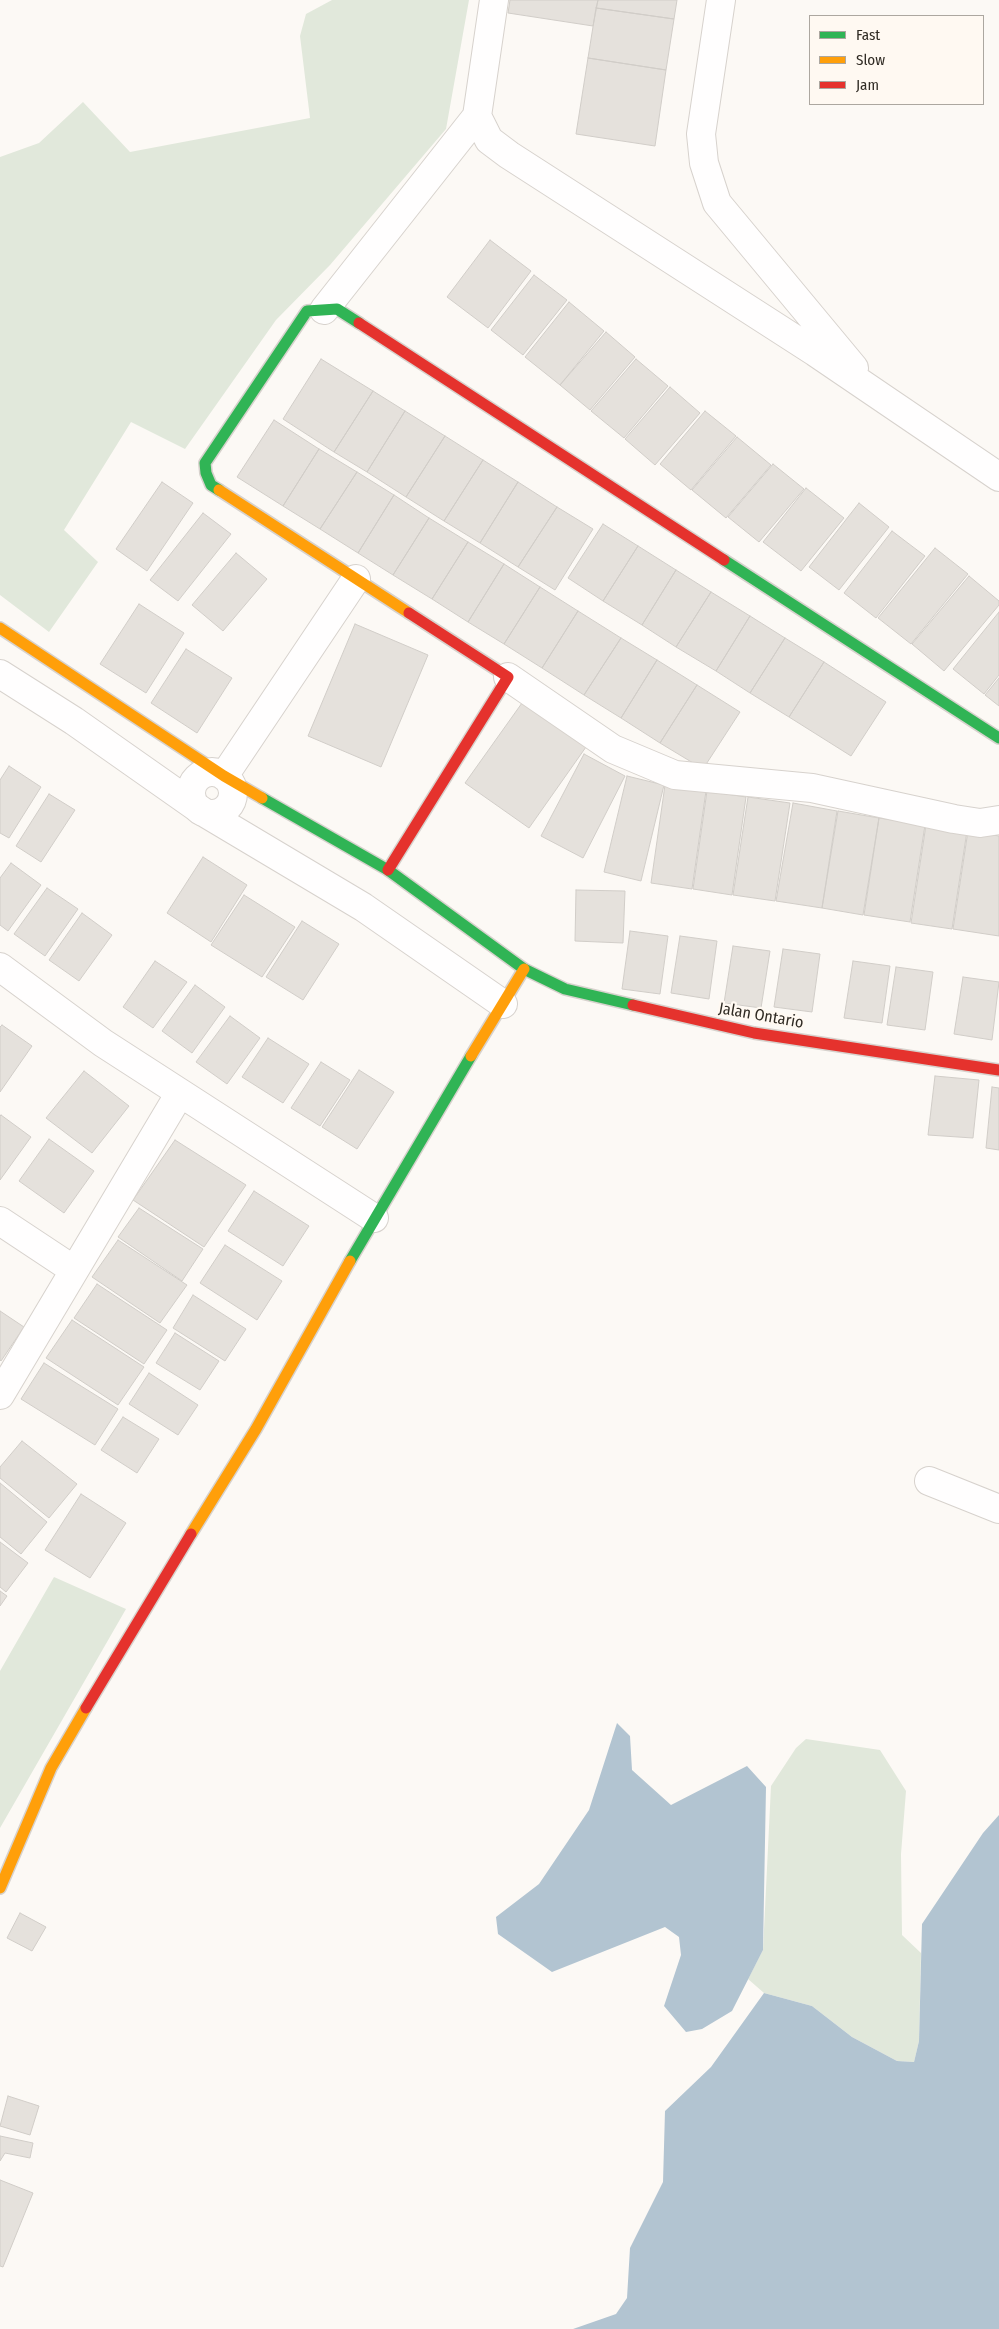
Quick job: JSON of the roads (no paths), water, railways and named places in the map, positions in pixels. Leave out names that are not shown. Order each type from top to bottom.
[{"type":"street","points":[[324,310],[477,116],[494,0]]},
{"type":"street","points":[[721,0],[701,134],[704,163],[717,203],[874,392]]},
{"type":"street","points":[[477,116],[489,140],[509,155],[874,392],[999,477]]},
{"type":"street","points":[[999,738],[337,310],[307,311],[204,463],[211,485],[508,677],[613,749],[675,775],[812,788],[954,819],[980,823],[999,820]]},
{"type":"street","points":[[202,812],[192,799],[194,783],[208,773],[224,776],[356,579]]},
{"type":"street","name":"Jalan Ontario","points":[[0,628],[224,776],[388,870],[524,969],[565,989],[754,1033],[999,1070]]},
{"type":"street","points":[[0,674],[74,721],[202,812],[364,907],[502,1004]]},
{"type":"street","points":[[388,870],[508,677]]},
{"type":"street","points":[[0,967],[103,1043],[374,1218]]},
{"type":"street","points":[[0,1888],[51,1768],[137,1622],[256,1429],[374,1218],[524,969]]},
{"type":"street","points":[[0,1395],[180,1093]]},
{"type":"street","points":[[0,1221],[74,1270]]},
{"type":"street","points":[[929,1481],[999,1509]]},
{"type":"water","points":[[617,1723],[630,1736],[632,1770],[671,1805],[747,1766],[766,1787],[763,1950],[732,2011],[702,2029],[686,2032],[664,2006],[681,1955],[679,1937],[665,1927],[552,1972],[498,1934],[496,1917],[539,1884],[589,1810]]},
{"type":"water","points":[[999,1815],[999,2329],[573,2329],[616,2314],[627,2298],[630,2248],[663,2182],[665,2111],[711,2067],[764,1993],[812,2006],[852,2037],[897,2061],[914,2062],[919,2041],[922,1924],[983,1833]]}]
